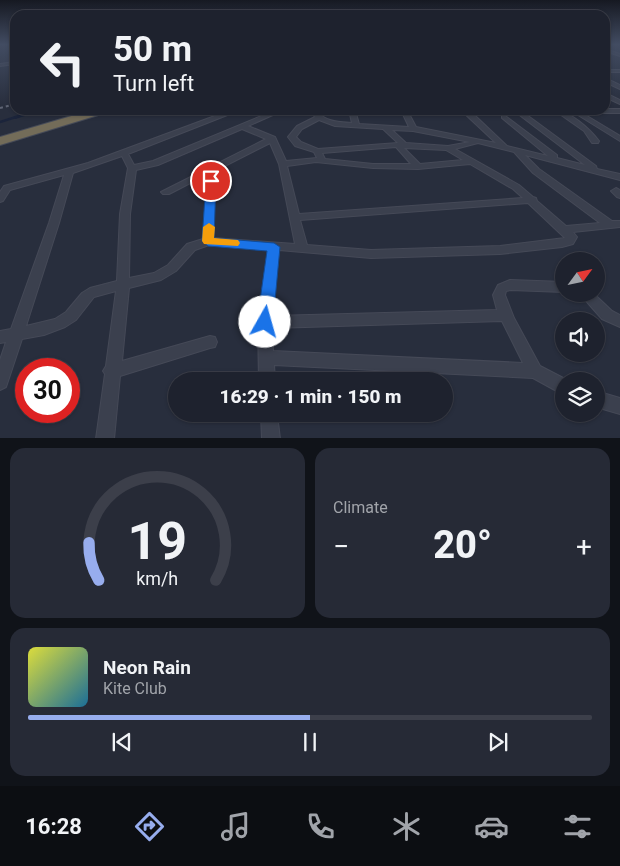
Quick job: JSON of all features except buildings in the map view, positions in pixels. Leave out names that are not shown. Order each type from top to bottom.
[{"type":"highway","points":[[0,137],[73,115]]},
{"type":"highway","points":[[0,142],[88,115]]},
{"type":"street","points":[[0,199],[4,189],[69,171],[224,115]]},
{"type":"street","points":[[132,168],[155,163],[268,115]]},
{"type":"street","points":[[317,115],[319,118],[335,124],[413,129],[483,142],[620,177]]},
{"type":"street","points":[[353,115],[356,125]]},
{"type":"street","points":[[406,115],[413,129]]},
{"type":"street","points":[[471,115],[503,147]]},
{"type":"street","points":[[523,115],[596,170]]},
{"type":"street","points":[[564,115],[586,130],[594,141]]},
{"type":"street","points":[[580,115],[618,136]]},
{"type":"street","points":[[504,117],[558,160]]},
{"type":"street","points":[[319,118],[297,130],[292,137],[298,144],[318,151],[401,145],[452,147],[483,142]]},
{"type":"street","points":[[585,118],[620,118]]},
{"type":"street","points":[[241,126],[272,139],[283,164],[302,249]]},
{"type":"street","points":[[384,126],[418,167]]},
{"type":"street","points":[[0,337],[59,324],[72,315],[88,294],[102,288],[157,277],[172,268],[191,247],[208,241],[371,254],[500,250],[569,241],[572,237],[565,229],[533,200],[503,178],[452,147],[447,135]]},
{"type":"street","points":[[166,192],[272,139]]},
{"type":"street","points":[[318,151],[322,160]]},
{"type":"street","points":[[516,151],[536,171],[615,225]]},
{"type":"street","points":[[104,438],[123,285],[125,214],[132,168],[124,152]]},
{"type":"street","points":[[283,164],[322,160],[373,166],[418,167],[473,161]]},
{"type":"street","points":[[0,382],[54,223],[69,171]]},
{"type":"street","points":[[197,176],[211,181],[208,241]]},
{"type":"street","points":[[295,217],[533,200]]},
{"type":"street","points":[[565,229],[615,225]]},
{"type":"street","points":[[267,372],[265,322],[274,247]]},
{"type":"street","points":[[535,371],[499,295],[502,288],[510,285],[555,287]]},
{"type":"street","points":[[594,302],[607,315],[620,321]]},
{"type":"street","points":[[265,322],[507,315]]},
{"type":"street","points":[[111,370],[210,342]]},
{"type":"street","points":[[266,358],[535,371],[555,382]]},
{"type":"street","points":[[605,402],[620,406]]},
{"type":"street","points":[[270,422],[271,438]]},
{"type":"waterway","points":[[15,118],[24,115]]},
{"type":"waterway","points":[[0,122],[19,116]]},
{"type":"railway","points":[[0,108],[10,105]]},
{"type":"slow traffic","points":[[209,227],[208,241],[234,243]]},
{"type":"route","points":[[211,181],[208,241],[274,247],[265,322]]}]
